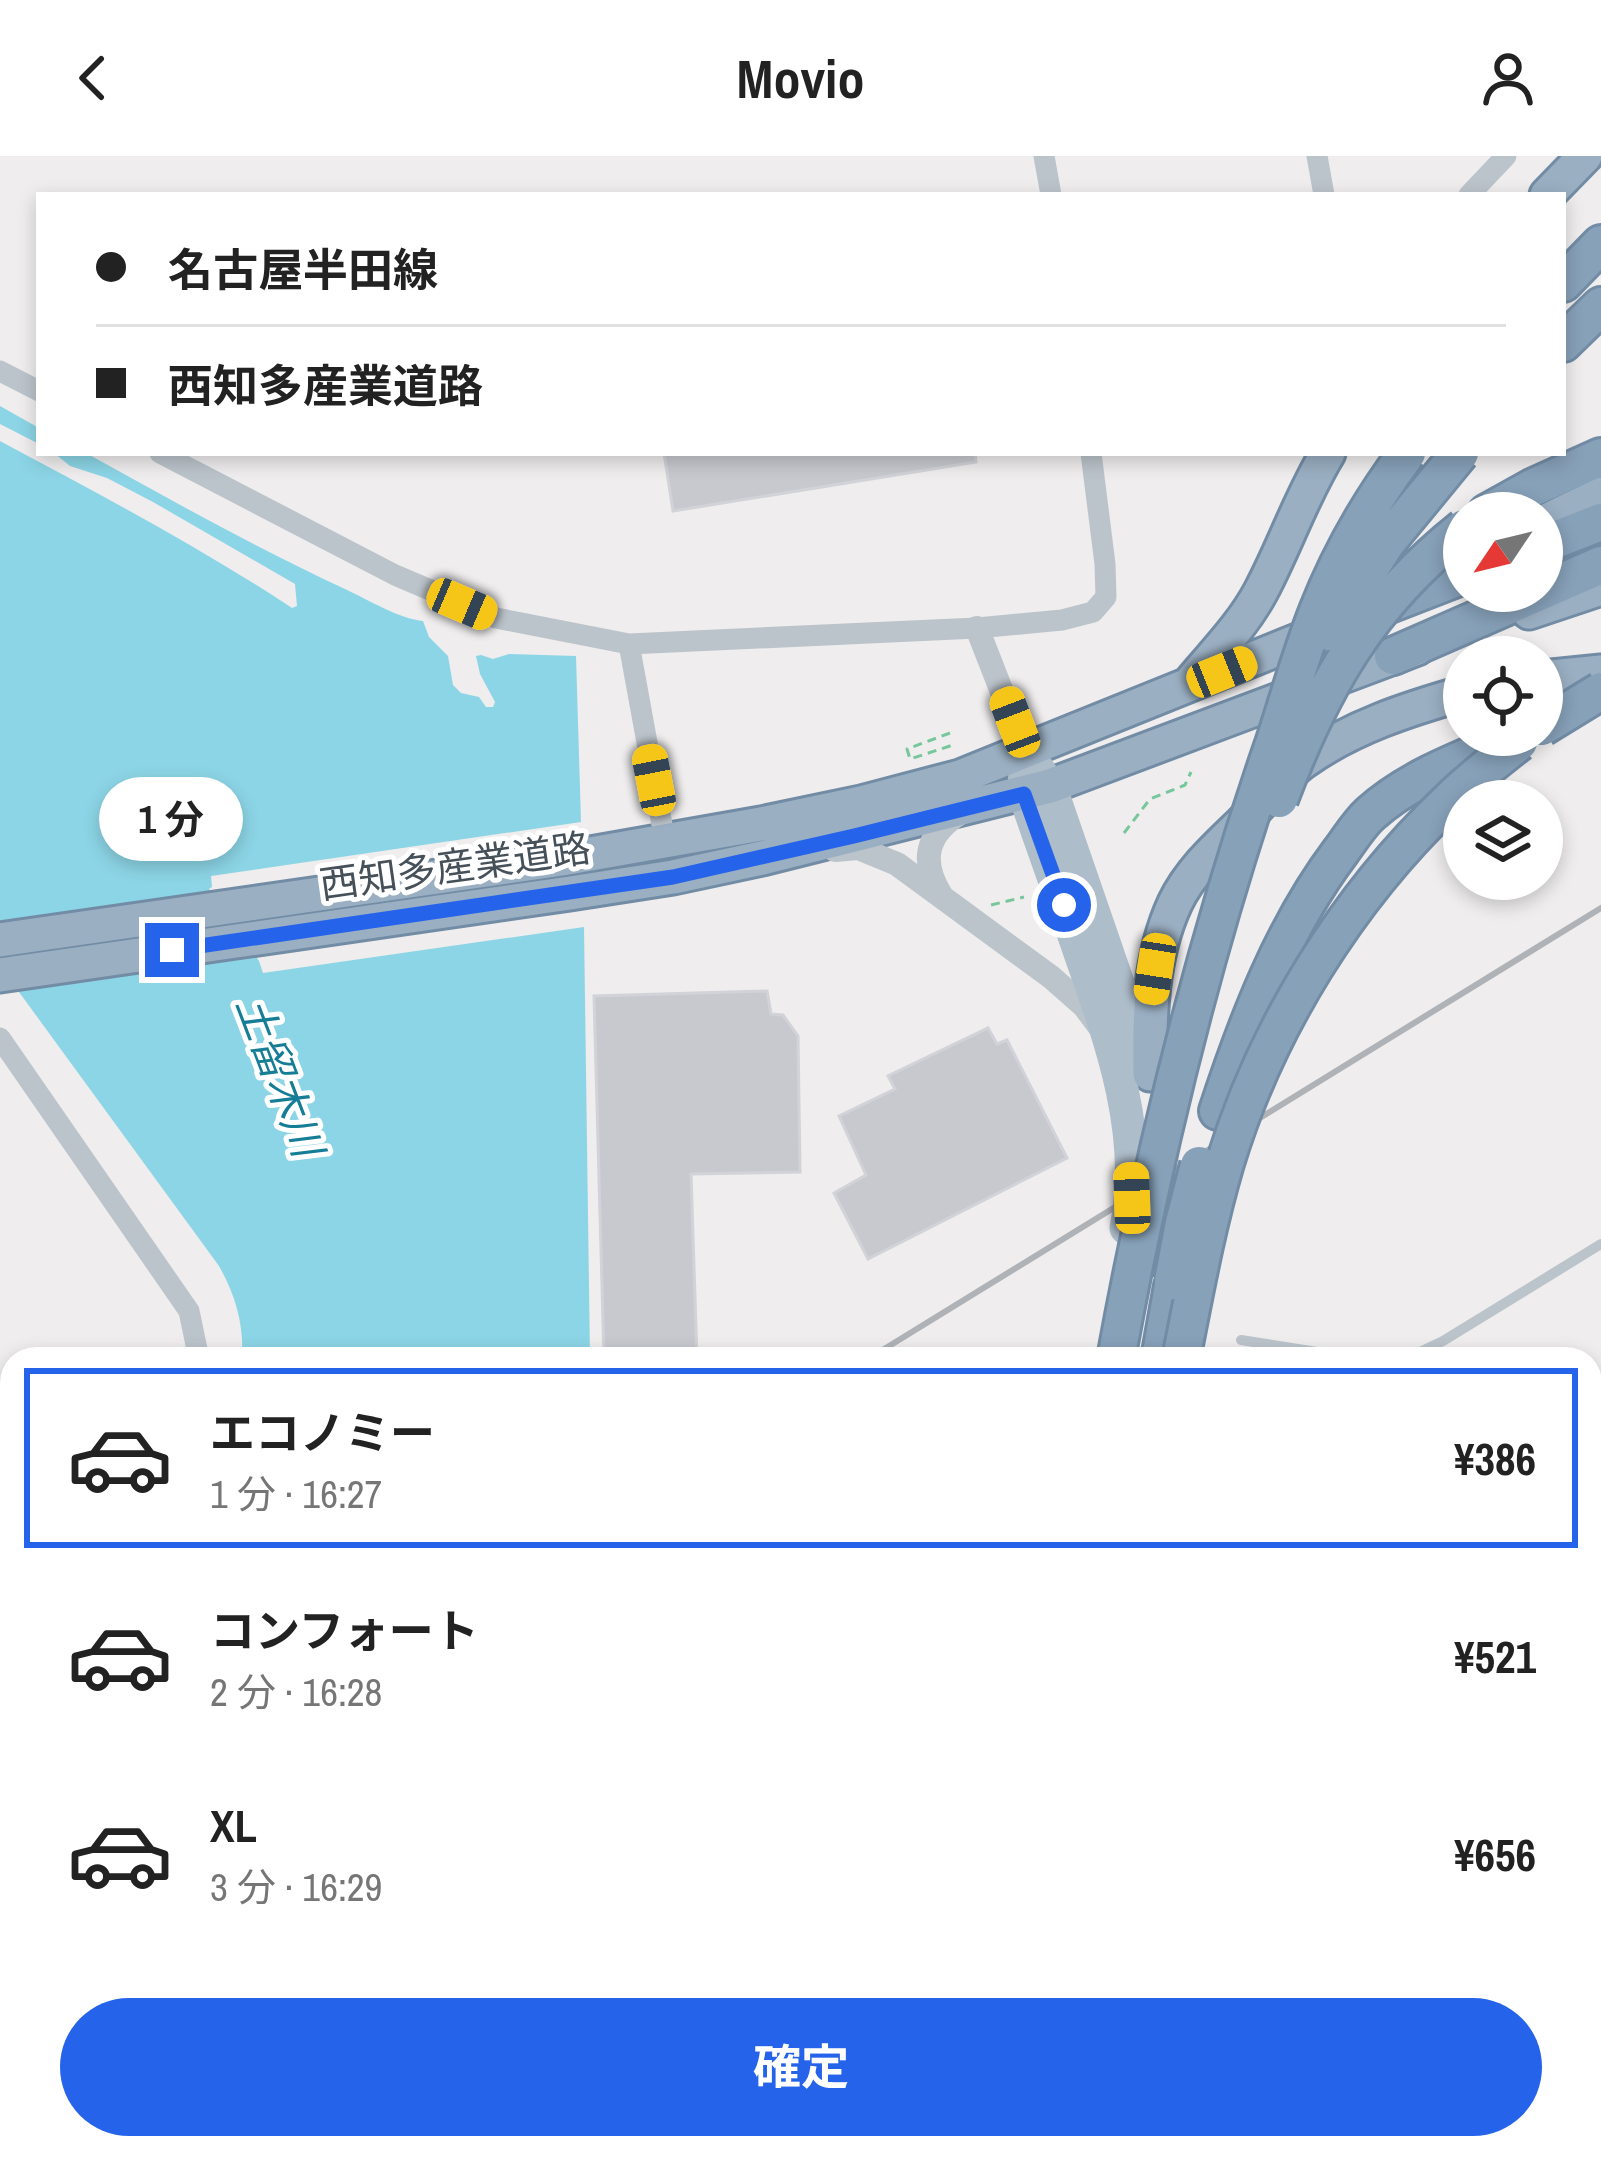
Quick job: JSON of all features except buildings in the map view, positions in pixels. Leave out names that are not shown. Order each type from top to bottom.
[{"type":"highway","points":[[1550,192],[1585,156]]},
{"type":"highway","points":[[1566,280],[1601,244]]},
{"type":"highway","points":[[1566,340],[1601,306]]},
{"type":"highway","points":[[1186,688],[1259,595],[1326,456]]},
{"type":"highway","points":[[1118,1347],[1175,1081],[1234,865],[1332,576],[1405,456]]},
{"type":"highway","points":[[1282,720],[1358,583],[1457,456]]},
{"type":"highway","points":[[1525,492],[1601,458]]},
{"type":"highway","points":[[1563,513],[1601,494]]},
{"type":"highway","points":[[1563,537],[1601,522]]},
{"type":"highway","points":[[1133,1347],[1194,1082],[1251,884],[1291,768],[1329,686],[1366,626],[1408,576],[1443,546]]},
{"type":"highway","name":"西知多産業道路","points":[[1393,656],[1601,565]]},
{"type":"highway","name":"西知多産業道路","points":[[1371,611],[1443,575]]},
{"type":"highway","name":"西知多産業道路","points":[[0,940],[665,841],[861,803],[960,777],[1443,583]]},
{"type":"highway","name":"西知多産業道路","points":[[0,975],[673,877],[971,808],[1037,790],[1393,656],[1601,588]]},
{"type":"highway","points":[[1563,676],[1601,672]]},
{"type":"highway","points":[[1563,712],[1601,687]]},
{"type":"highway","points":[[1150,1074],[1148,1013],[1163,935],[1175,903],[1208,856],[1301,764],[1387,717],[1443,700]]},
{"type":"highway","points":[[1563,719],[1601,702]]},
{"type":"highway","points":[[1162,1347],[1198,1167],[1252,1016],[1296,921],[1319,880],[1369,815],[1436,772],[1474,756]]},
{"type":"highway","points":[[1184,1347],[1225,1163],[1261,1071],[1304,986],[1386,868],[1449,800],[1503,756]]},
{"type":"main road","points":[[1025,751],[1076,942],[1114,1052],[1131,1152],[1132,1198],[1101,1347]]},
{"type":"main road","points":[[1037,790],[1155,1090],[1165,1174],[1132,1347]]},
{"type":"street","points":[[1045,156],[1051,192]]},
{"type":"street","points":[[1318,156],[1324,192]]},
{"type":"street","points":[[1472,192],[1506,156]]},
{"type":"street","points":[[0,370],[36,389]]},
{"type":"street","points":[[166,456],[395,575],[496,618],[629,644],[977,628],[1062,620],[1093,612],[1106,597],[1091,457]]},
{"type":"street","points":[[977,628],[1025,751]]},
{"type":"street","points":[[629,644],[665,841]]},
{"type":"street","points":[[942,897],[929,870],[931,845],[942,826],[971,808]]},
{"type":"street","points":[[673,877],[858,848],[897,864],[1038,968],[1084,1006],[1114,1052]]},
{"type":"street","points":[[1038,968],[1060,966],[1076,942]]},
{"type":"street","points":[[0,1038],[189,1311],[196,1347]]},
{"type":"lane","points":[[1430,1347],[1601,1244]]},
{"type":"lane","points":[[1241,1340],[1285,1347]]},
{"type":"path","points":[[950,733],[907,749],[910,759],[956,744]]},
{"type":"path","points":[[1124,833],[1150,799],[1185,785],[1191,772]]},
{"type":"path","points":[[978,908],[1024,897]]},
{"type":"water","points":[[0,406],[36,426],[36,442],[0,424]]},
{"type":"water","name":"土留木川","points":[[0,441],[184,542],[292,608],[297,606],[295,584],[153,502],[107,478],[70,466],[58,456],[91,456],[279,557],[393,612],[423,621],[429,637],[448,656],[453,685],[461,693],[479,697],[486,707],[495,702],[476,656],[576,656],[581,822],[211,876],[209,889],[263,973],[584,927],[590,1347],[242,1347],[238,1311],[219,1266],[0,966]]},
{"type":"railway","points":[[888,1347],[1601,908]]},
{"type":"route","points":[[172,950],[673,877],[1024,794],[1064,905]]}]
